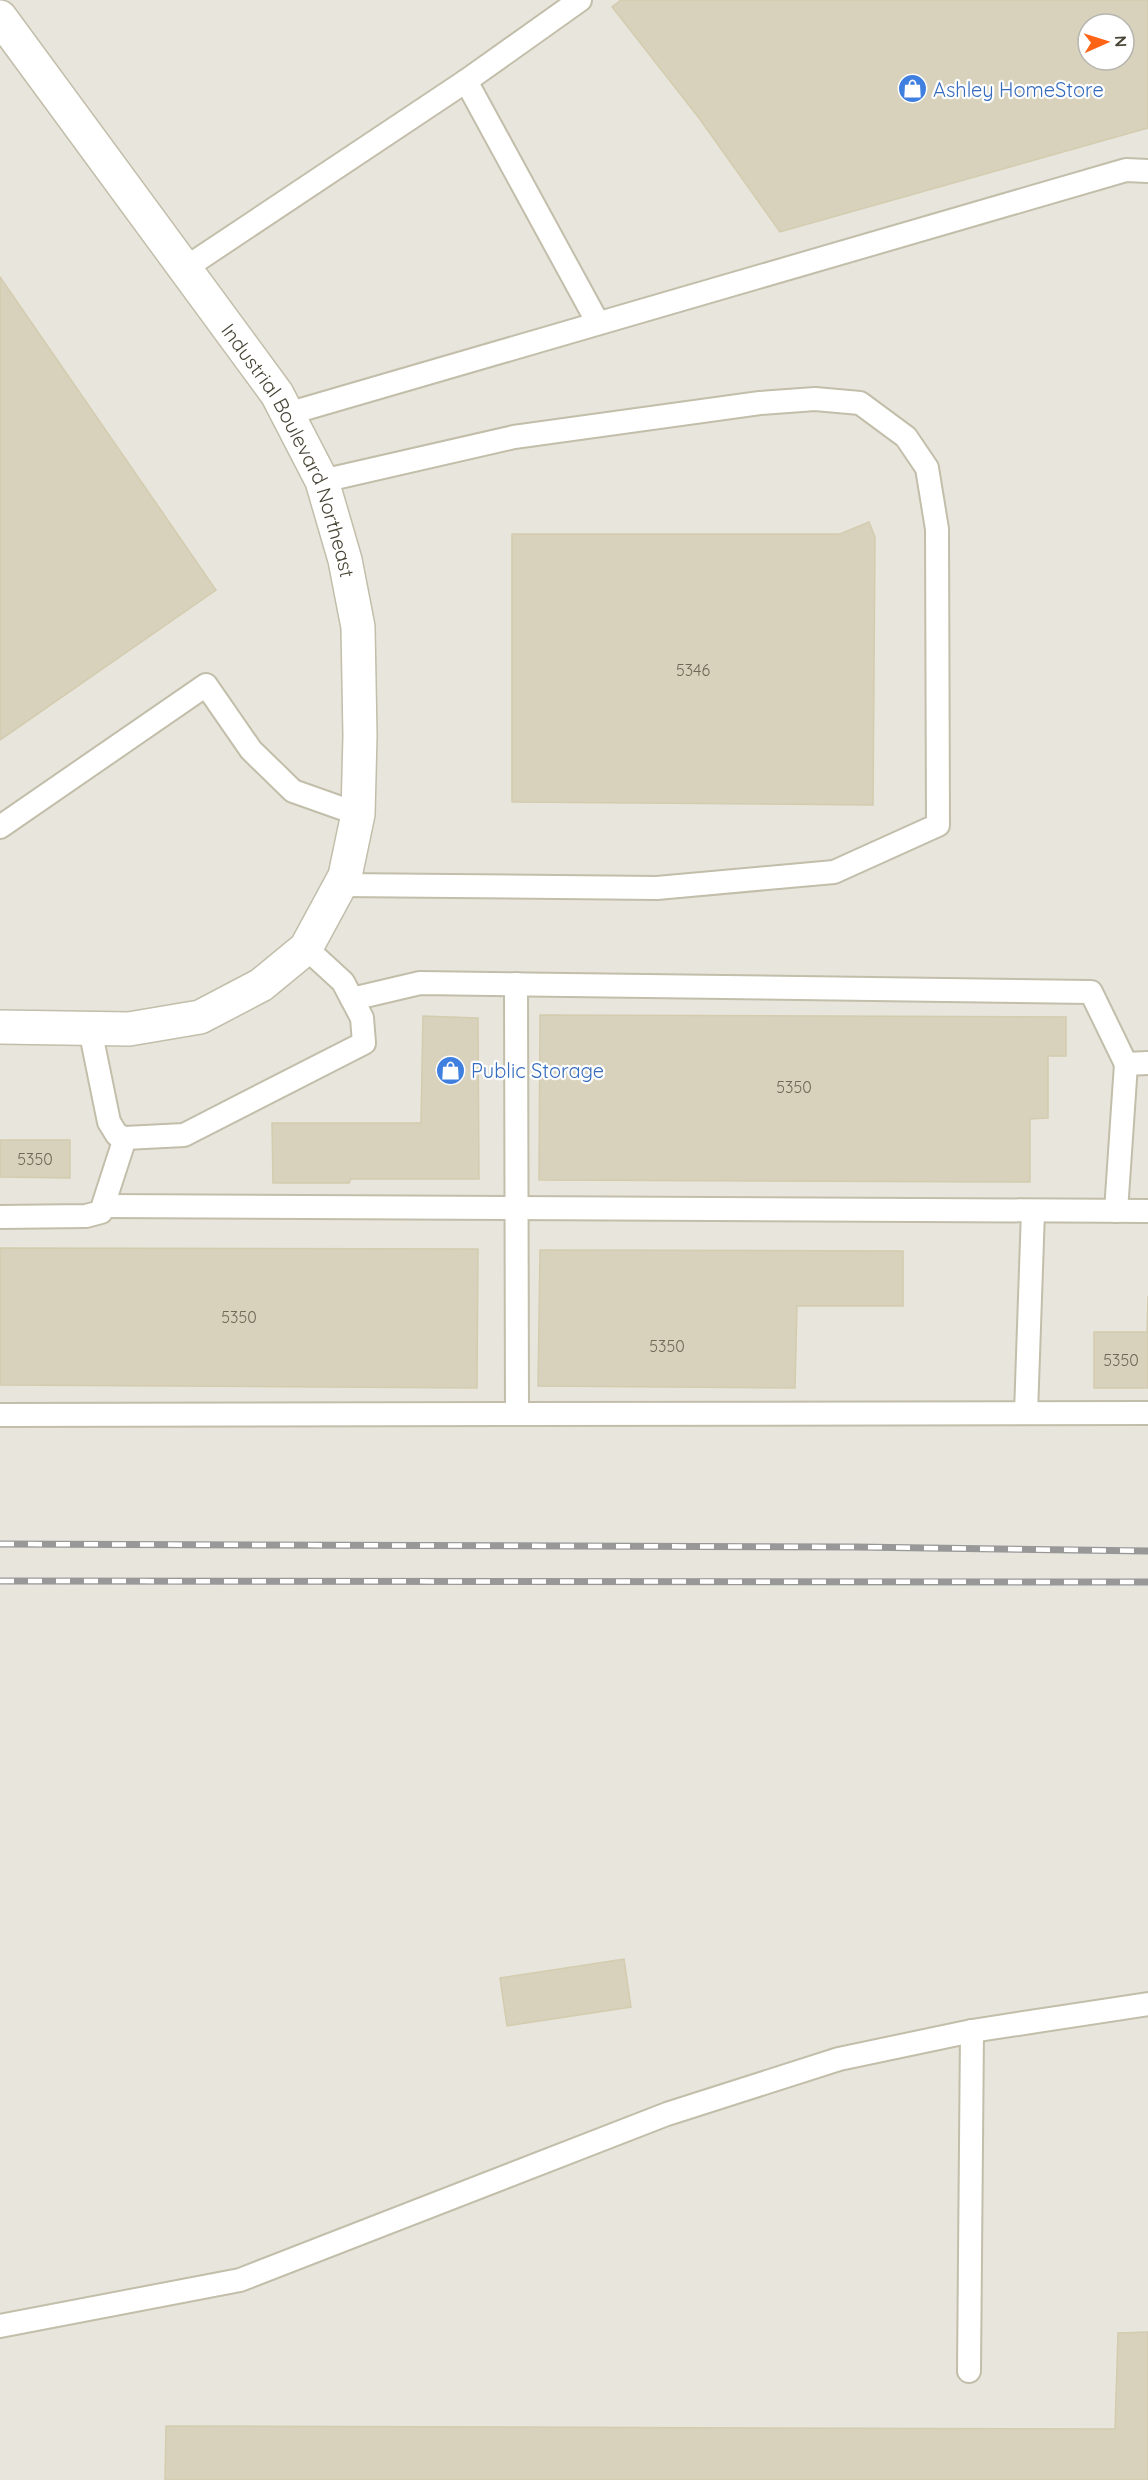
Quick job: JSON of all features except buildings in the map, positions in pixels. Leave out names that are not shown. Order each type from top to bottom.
[{"type":"street","name":"Industrial Boulevard Northeast","points":[[0,17],[276,394],[322,481],[345,560],[358,627],[360,736],[358,814],[345,876],[306,948]]},
{"type":"street","points":[[0,1027],[129,1029],[200,1017],[261,985],[306,948]]},
{"type":"lane","points":[[184,269],[466,81],[580,0]]},
{"type":"lane","points":[[466,81],[598,323]]},
{"type":"lane","points":[[287,414],[1114,173],[1126,170],[1148,171]]},
{"type":"lane","points":[[322,481],[514,437],[760,403],[815,399],[860,403],[906,437],[927,468],[937,529],[939,825],[834,872],[657,888],[340,885]]},
{"type":"lane","points":[[0,827],[206,685],[251,750],[293,791],[358,814]]},
{"type":"lane","points":[[90,1029],[109,1122],[117,1135],[125,1138],[184,1135],[364,1043],[362,1018],[343,982],[306,948]]},
{"type":"lane","points":[[352,999],[420,983],[1091,992],[1137,1064],[1116,1211]]},
{"type":"lane","points":[[516,984],[518,1414]]},
{"type":"lane","points":[[0,1217],[86,1216],[101,1212],[105,1206],[125,1138]]},
{"type":"lane","points":[[105,1206],[1148,1211]]},
{"type":"lane","points":[[1026,1413],[1033,1211]]},
{"type":"lane","points":[[0,1415],[1148,1413]]},
{"type":"lane","points":[[0,2326],[240,2280],[667,2114],[839,2059],[972,2031],[1148,2004]]},
{"type":"lane","points":[[969,2372],[972,2031]]},
{"type":"shaded area","points":[[0,0],[1148,0],[1148,2480],[0,2480]]},
{"type":"railway","points":[[0,1544],[855,1547],[1148,1551]]},
{"type":"railway","points":[[0,1581],[1148,1582]]},
{"type":"place","name":"Ashley HomeStore","points":[[912,89]]},
{"type":"place","name":"Public Storage","points":[[450,1070]]}]
